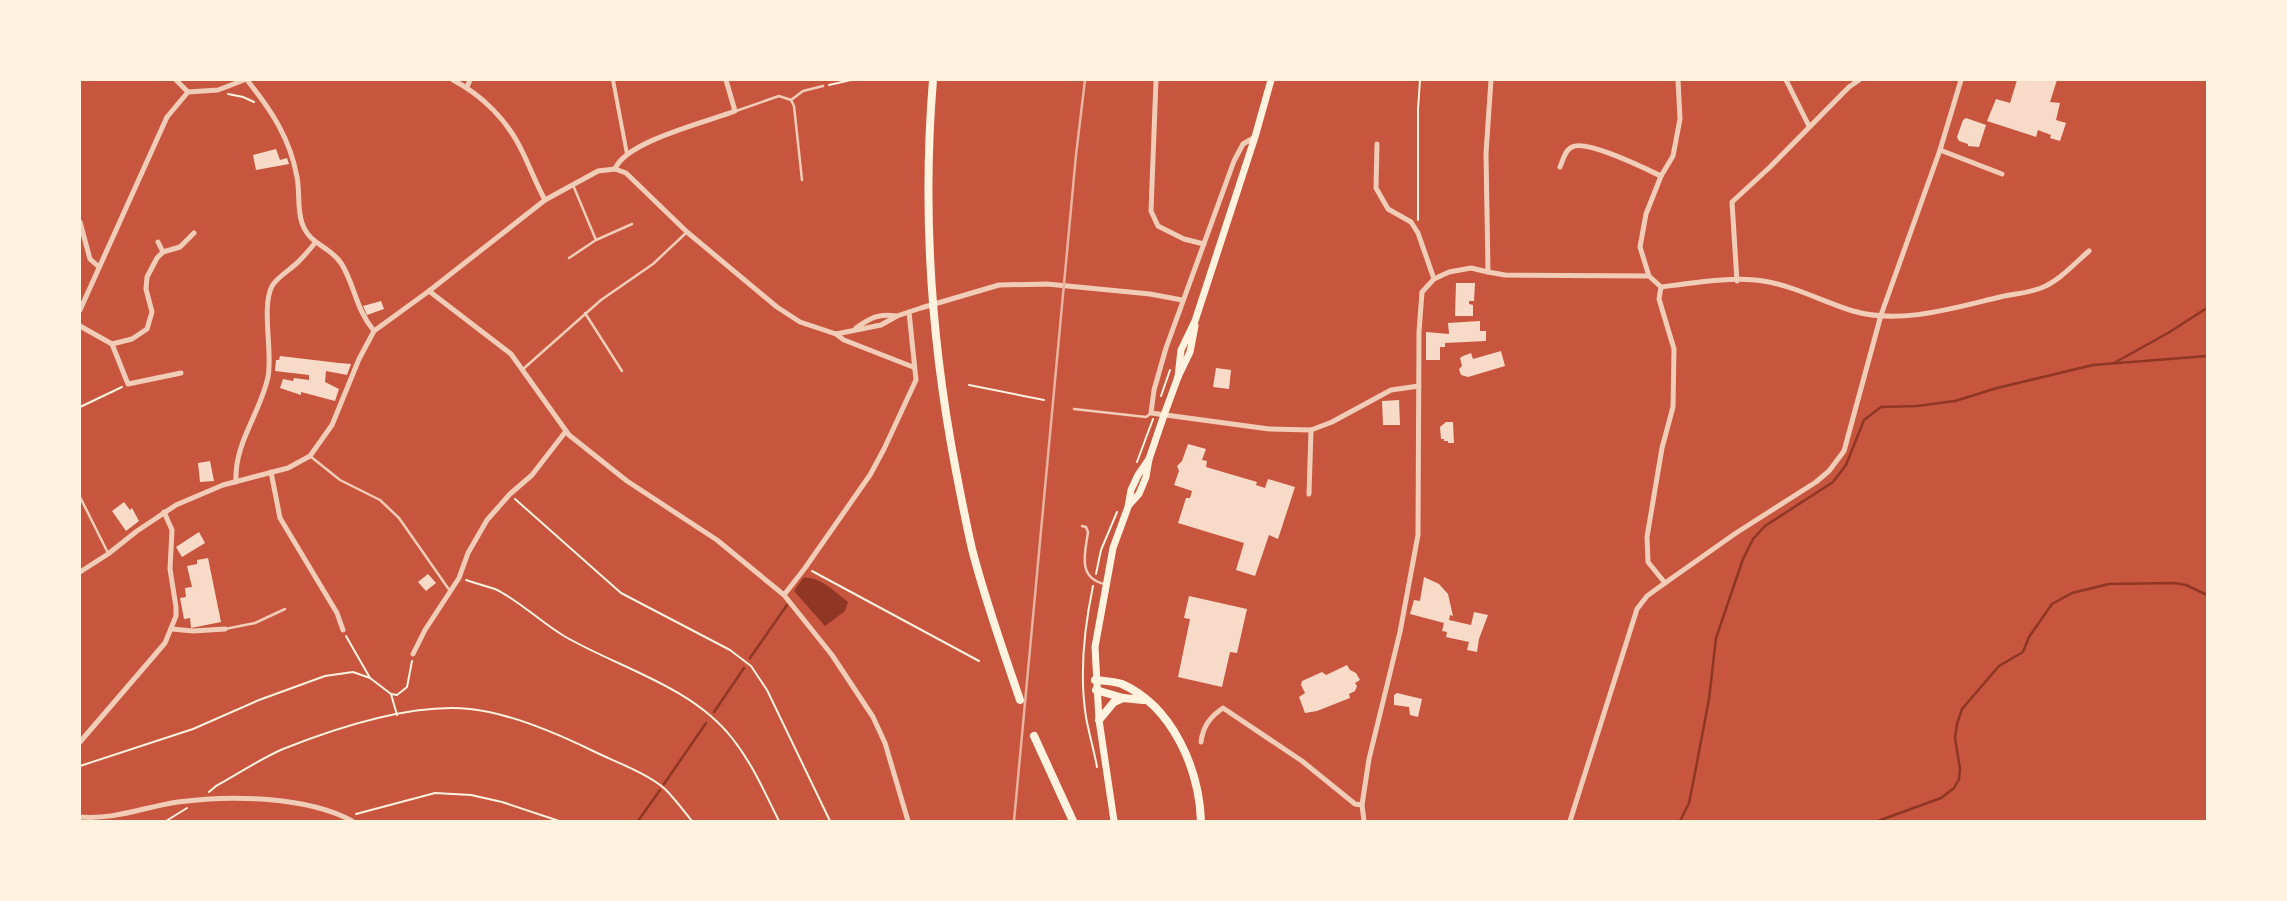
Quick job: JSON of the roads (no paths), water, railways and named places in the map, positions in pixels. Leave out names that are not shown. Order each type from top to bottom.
[{"type":"main road","points":[[933,80],[928,138],[930,278],[946,419],[972,547],[989,609],[1020,700]]},
{"type":"main road","points":[[1114,821],[1095,680],[1095,647],[1105,584],[1113,548],[1128,507],[1139,494],[1146,478],[1149,459],[1178,377],[1181,350],[1195,321],[1255,137],[1271,80]]},
{"type":"main road","points":[[1095,680],[1122,685],[1145,700],[1163,718],[1185,753],[1194,776],[1199,796],[1201,821]]},
{"type":"main road","points":[[1096,690],[1124,698],[1145,700]]},
{"type":"main road","points":[[1099,720],[1114,702],[1124,698]]},
{"type":"main road","points":[[1034,736],[1073,821]]},
{"type":"street","points":[[176,80],[188,92]]},
{"type":"street","points":[[80,310],[167,117],[188,92],[218,90],[246,80],[277,120],[291,149],[297,179],[302,223],[307,233],[315,243],[333,254],[340,262],[360,312],[374,331]]},
{"type":"street","points":[[453,80],[467,87],[488,104],[510,131],[522,150],[545,200]]},
{"type":"street","points":[[467,87],[470,80]]},
{"type":"street","points":[[613,80],[627,154]]},
{"type":"street","points":[[615,169],[619,160],[648,142],[735,111],[726,80]]},
{"type":"street","points":[[1156,80],[1151,211],[1158,226],[1184,239],[1204,244]]},
{"type":"street","points":[[1488,272],[1486,153],[1491,80]]},
{"type":"street","points":[[1678,80],[1680,120],[1673,156],[1661,176],[1646,214],[1640,247],[1649,276],[1661,287],[1705,282],[1762,280],[1818,297],[1853,311],[1882,315],[1921,315],[2042,288],[2059,278],[2089,251]]},
{"type":"street","points":[[1786,80],[1809,126]]},
{"type":"street","points":[[1737,281],[1732,202],[1859,80]]},
{"type":"street","points":[[1570,821],[1638,609],[1647,596],[1736,533],[1816,482],[1838,461],[1849,438],[1882,315],[1940,150],[1961,80]]},
{"type":"street","points":[[1255,137],[1243,144],[1238,151],[1182,300],[1154,390],[1151,413],[1269,429],[1311,430],[1332,422],[1391,390],[1419,386]]},
{"type":"street","points":[[1377,144],[1376,188],[1388,209],[1411,222],[1418,233],[1434,279]]},
{"type":"street","points":[[1560,167],[1565,153],[1572,147],[1580,145],[1626,159],[1661,176]]},
{"type":"street","points":[[1940,150],[2002,174]]},
{"type":"street","points":[[80,572],[108,554],[164,512],[193,497],[236,482],[288,468],[310,456],[332,425],[359,359],[374,331],[429,291],[545,200],[598,171],[615,169],[626,173],[687,232],[784,313],[800,322],[836,334],[844,340],[913,367]]},
{"type":"street","points":[[80,222],[90,259],[99,267]]},
{"type":"street","points":[[112,344],[138,336],[150,324],[152,312],[146,282],[157,258],[163,252],[180,248],[194,233]]},
{"type":"street","points":[[158,242],[163,252]]},
{"type":"street","points":[[236,482],[235,465],[239,451],[264,392],[269,374],[269,294],[275,282],[300,261],[315,243]]},
{"type":"street","points":[[1364,821],[1362,805],[1375,733],[1400,632],[1418,535],[1418,332],[1422,292],[1434,279],[1458,270],[1471,268],[1506,275],[1649,276]]},
{"type":"street","points":[[836,334],[881,325],[897,316],[921,308],[999,286],[1047,284],[1150,294],[1182,300]]},
{"type":"street","points":[[1661,287],[1659,299],[1674,349],[1673,407],[1662,448],[1647,537],[1648,562],[1665,583]]},
{"type":"street","points":[[429,291],[511,354],[566,431],[627,481],[717,540],[784,595],[832,655],[873,717],[885,743],[908,821]]},
{"type":"street","points":[[784,595],[870,475],[916,380],[913,367],[909,312]]},
{"type":"street","points":[[856,329],[868,319],[877,316],[887,314],[897,316]]},
{"type":"street","points":[[80,326],[112,344],[128,384],[182,373]]},
{"type":"street","points":[[1309,494],[1311,430]]},
{"type":"street","points":[[413,654],[459,578],[478,534],[487,520],[510,494],[532,476],[566,431]]},
{"type":"street","points":[[271,472],[280,518],[338,613],[343,630]]},
{"type":"street","points":[[80,742],[166,643],[172,629],[176,607],[170,569],[172,530],[164,512]]},
{"type":"street","points":[[172,629],[193,631],[225,629]]},
{"type":"street","points":[[1201,742],[1203,728],[1223,708],[1302,761],[1355,804],[1362,805]]},
{"type":"street","points":[[80,817],[101,819],[178,802],[272,801],[304,805],[350,820]]},
{"type":"lane","points":[[791,100],[803,90],[823,86]]},
{"type":"lane","points":[[735,111],[778,97],[791,100]]},
{"type":"lane","points":[[791,100],[794,107],[802,180]]},
{"type":"lane","points":[[572,184],[596,240]]},
{"type":"lane","points":[[569,258],[596,240],[632,224]]},
{"type":"lane","points":[[522,370],[585,313],[653,264],[687,232]]},
{"type":"lane","points":[[585,313],[622,371]]},
{"type":"lane","points":[[1074,409],[1146,417],[1151,413]]},
{"type":"lane","points":[[310,456],[340,480],[380,500],[399,518],[450,590]]},
{"type":"lane","points":[[80,497],[108,554]]},
{"type":"lane","points":[[1082,526],[1086,527],[1088,532],[1084,563],[1087,573],[1094,582],[1105,584]]},
{"type":"lane","points":[[225,629],[255,623],[285,608]]},
{"type":"waterway","points":[[2114,363],[2168,333],[2207,308]]},
{"type":"waterway","points":[[1680,821],[1689,803],[1694,778],[1709,699],[1716,638],[1743,559],[1753,539],[1765,526],[1833,482],[1846,465],[1864,420],[1881,407],[1917,406],[1955,401],[1997,388],[2093,365],[2207,356]]},
{"type":"waterway","points":[[1878,821],[1941,798],[1954,788],[1959,779],[1960,769],[1955,738],[1962,709],[1999,666],[2023,652],[2029,637],[2052,604],[2072,593],[2109,584],[2174,583],[2186,585],[2207,595]]},
{"type":"waterway","points":[[750,658],[787,605]]},
{"type":"waterway","points":[[714,712],[744,668]]},
{"type":"waterway","points":[[664,784],[706,723]]},
{"type":"waterway","points":[[638,821],[660,790]]},
{"type":"railway","points":[[1014,821],[1076,155],[1085,80]]}]
